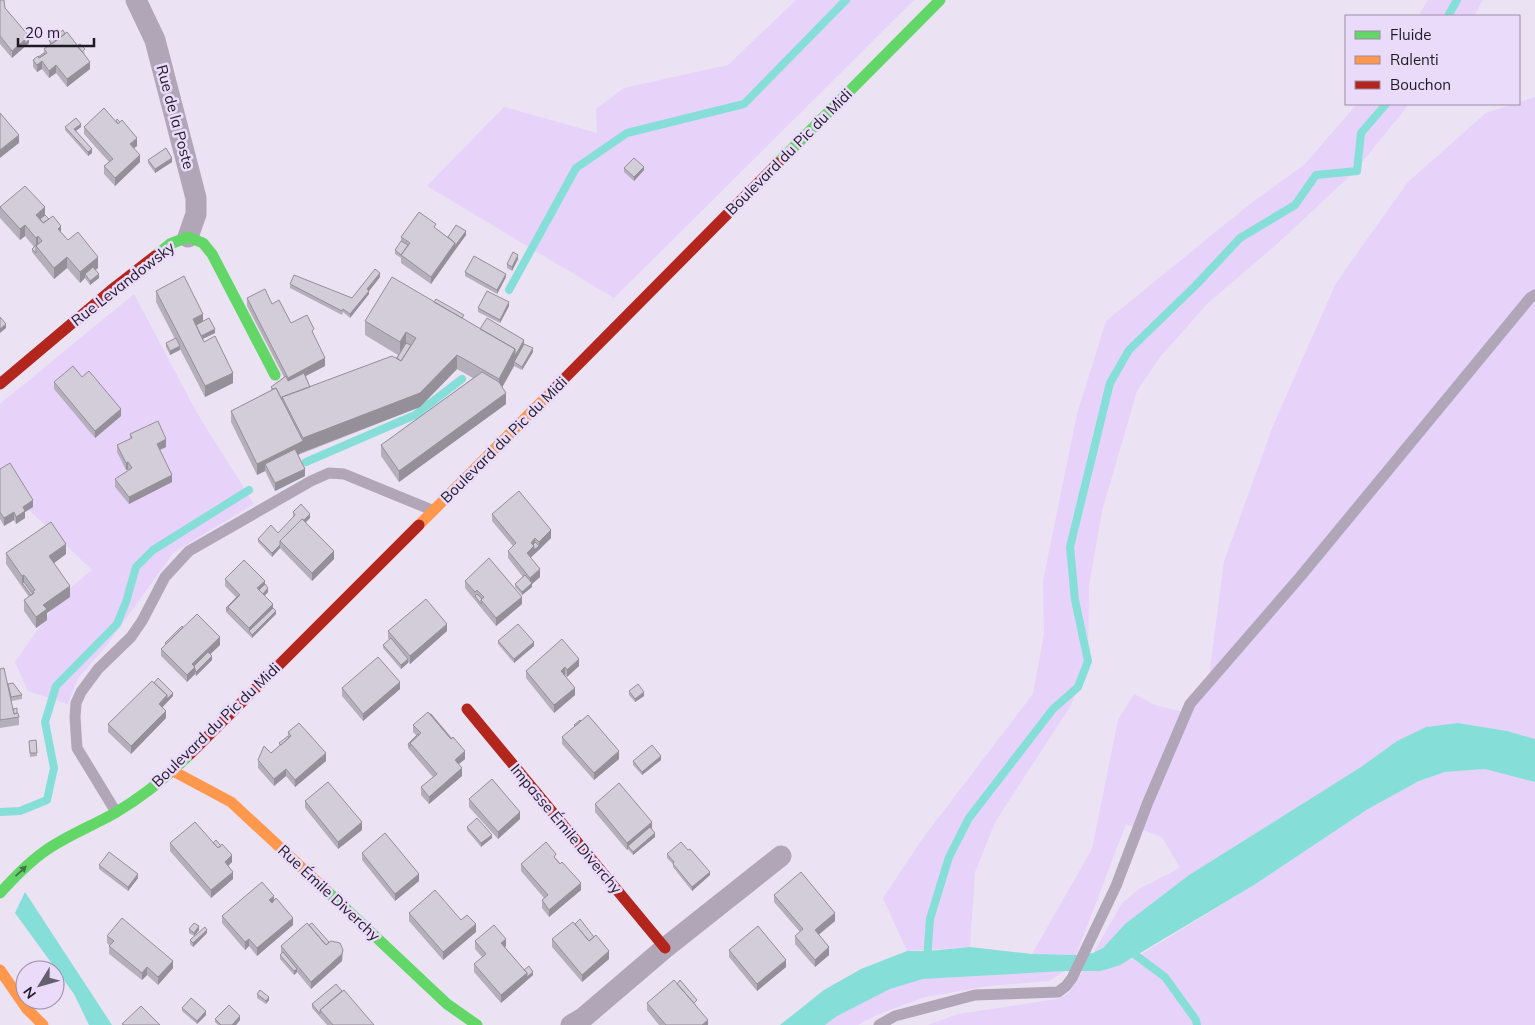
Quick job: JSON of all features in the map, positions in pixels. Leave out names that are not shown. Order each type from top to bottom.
[{"type":"main road","name":"Boulevard du Pic du Midi","points":[[45,851],[116,812],[173,771],[940,0]]},
{"type":"main road","name":"Rue Levandowsky","points":[[0,384],[115,287],[170,244],[188,237],[202,243],[212,254],[275,375]]},
{"type":"main road","name":"Impasse Émile Diverchy","points":[[467,709],[666,948]]},
{"type":"main road","name":"Rue Émile Diverchy","points":[[173,771],[232,802],[447,1004],[477,1025]]},
{"type":"main road","points":[[18,857],[45,851]]},
{"type":"main road","points":[[0,893],[19,873],[45,851]]},
{"type":"main road","points":[[0,970],[15,992]]},
{"type":"main road","points":[[7,997],[15,1002]]},
{"type":"main road","points":[[28,1010],[43,1025]]},
{"type":"street","name":"Rue de la Poste","points":[[136,0],[155,40],[196,198],[196,214],[188,237]]},
{"type":"street","points":[[571,1025],[583,1018],[666,948],[781,856]]},
{"type":"lane","points":[[879,1025],[895,1016],[975,996],[1058,992],[1066,986],[1085,953],[1116,886],[1148,802],[1190,704],[1300,577],[1530,298],[1535,295]]},
{"type":"lane","points":[[116,812],[78,748],[75,717],[76,703],[81,692],[98,669],[131,637],[142,621],[165,577],[189,551],[311,481],[329,473],[344,474],[433,511]]},
{"type":"shaded area","points":[[796,0],[914,0],[614,298],[427,186],[504,107],[597,133],[596,109],[624,88],[728,65]]},
{"type":"shaded area","points":[[1428,0],[1483,0],[1475,15],[1419,15]]},
{"type":"shaded area","points":[[1535,97],[1535,739],[1507,731],[1459,723],[1426,727],[1397,741],[1361,767],[1189,875],[1125,924],[1103,948],[1093,954],[1122,903],[1139,889],[1180,868],[1162,837],[1126,824],[1076,955],[1032,954],[1092,849],[1118,720],[1134,694],[1155,705],[1191,714],[1209,676],[1224,562],[1273,426],[1336,283],[1408,182],[1486,113],[1510,105],[1520,105],[1520,102]]},
{"type":"shaded area","points":[[1356,105],[1408,105],[1355,171],[1278,243],[1208,303],[1160,357],[1137,391],[1102,511],[1089,586],[1088,664],[1070,707],[995,822],[975,872],[970,947],[907,951],[883,898],[923,838],[1033,694],[1044,634],[1043,581],[1077,414],[1106,321],[1250,204],[1305,164]]},
{"type":"shaded area","points":[[134,294],[197,413],[254,504],[174,552],[107,645],[78,678],[68,704],[28,691],[15,662],[63,594],[92,570],[5,487],[0,480],[0,404]]},
{"type":"shaded area","points":[[1458,723],[1507,731],[1535,739],[1535,782],[1485,769],[1445,772],[1419,781],[1368,809],[1254,885],[1120,965],[1101,971],[1065,971],[923,979],[890,989],[837,1016],[825,1025],[780,1025],[824,990],[861,969],[907,951],[970,947],[1032,954],[1076,955],[1093,953],[1103,948],[1125,924],[1189,875],[1361,767],[1397,741],[1426,727]]},
{"type":"shaded area","points":[[1485,769],[1535,782],[1535,1025],[928,1025],[958,1014],[1057,999],[1069,993],[1083,971],[1101,971],[1137,957],[1254,885],[1368,809],[1419,781],[1445,772]]},
{"type":"shaded area","points":[[25,892],[112,1025],[89,1025],[74,994],[65,982],[65,960],[49,960],[15,913]]},
{"type":"shaded area","points":[[1065,971],[1049,981],[988,986],[925,997],[876,1015],[858,1025],[825,1025],[837,1016],[890,989],[923,979]]},
{"type":"building","points":[[0,0],[4,0],[5,8],[29,36],[12,51],[0,36]]},
{"type":"building","points":[[63,30],[65,34],[52,44],[49,40]]},
{"type":"building","points":[[67,32],[90,62],[67,79],[56,65],[49,71],[42,61],[37,65],[33,60],[47,53],[44,49]]},
{"type":"building","points":[[80,44],[85,49],[82,52],[77,46]]},
{"type":"building","points":[[104,108],[118,124],[122,120],[137,138],[130,144],[140,155],[115,178],[104,166],[113,159],[84,127]]},
{"type":"building","points":[[0,113],[19,135],[0,150]]},
{"type":"building","points":[[76,118],[81,124],[74,129],[92,149],[88,152],[65,127]]},
{"type":"building","points":[[166,148],[172,158],[155,169],[148,160]]},
{"type":"building","points":[[634,158],[644,167],[634,177],[624,168]]},
{"type":"building","points":[[25,186],[45,207],[36,215],[43,223],[53,216],[61,226],[58,229],[68,240],[78,232],[98,257],[80,272],[67,257],[54,268],[36,246],[42,241],[38,236],[36,238],[25,225],[20,229],[0,207]]},
{"type":"building","points":[[419,212],[436,224],[434,227],[455,243],[431,277],[401,255],[410,243],[401,237]]},
{"type":"building","points":[[45,215],[49,219],[43,223],[40,219]]},
{"type":"building","points":[[456,225],[466,231],[455,246],[455,243],[448,237]]},
{"type":"building","points":[[401,241],[408,245],[401,255],[395,250]]},
{"type":"building","points":[[38,243],[36,246],[36,253],[32,249]]},
{"type":"building","points":[[513,252],[518,255],[512,267],[507,264]]},
{"type":"building","points":[[474,256],[506,274],[497,290],[465,272]]},
{"type":"building","points":[[93,267],[99,274],[90,281],[85,274]]},
{"type":"building","points":[[375,269],[380,273],[367,289],[369,291],[350,314],[290,284],[294,275],[352,298]]},
{"type":"building","points":[[184,276],[203,314],[193,319],[204,342],[215,336],[233,373],[205,386],[156,291]]},
{"type":"building","points":[[392,277],[515,349],[499,379],[457,355],[420,393],[303,438],[282,397],[392,356],[401,361],[416,338],[406,332],[400,342],[365,321]]},
{"type":"building","points":[[265,289],[272,304],[279,300],[291,323],[307,315],[314,329],[312,331],[325,358],[288,378],[247,298]]},
{"type":"building","points":[[487,291],[509,302],[500,320],[478,308]]},
{"type":"building","points":[[436,299],[464,315],[462,318],[434,302]]},
{"type":"building","points":[[0,317],[6,324],[0,329]]},
{"type":"building","points":[[209,318],[215,329],[201,336],[196,325]]},
{"type":"building","points":[[487,318],[524,340],[515,356],[515,349],[480,329]]},
{"type":"building","points":[[176,338],[180,346],[170,351],[166,343]]},
{"type":"building","points":[[406,343],[411,345],[401,361],[397,358]]},
{"type":"building","points":[[524,344],[533,348],[522,367],[514,362]]},
{"type":"building","points":[[73,366],[82,377],[89,371],[121,409],[95,431],[54,382]]},
{"type":"building","points":[[482,372],[499,382],[506,393],[399,471],[381,445]]},
{"type":"building","points":[[304,373],[310,387],[282,397],[282,400],[276,388],[273,389],[271,387],[286,376],[288,381]]},
{"type":"building","points":[[276,388],[303,441],[257,464],[231,411]]},
{"type":"building","points":[[158,421],[166,439],[157,444],[172,475],[129,497],[115,479],[132,468],[128,462],[126,463],[117,445],[132,438],[130,434]]},
{"type":"building","points":[[295,449],[305,469],[275,483],[265,464]]},
{"type":"building","points":[[10,463],[33,500],[23,507],[25,511],[16,517],[14,512],[4,518],[0,512],[0,469]]},
{"type":"building","points":[[519,491],[551,530],[539,542],[535,538],[531,543],[534,546],[527,553],[540,569],[530,578],[508,551],[516,543],[492,514]]},
{"type":"building","points":[[301,504],[310,514],[304,520],[302,519],[280,541],[280,545],[272,553],[258,539],[271,525],[278,533],[295,515],[293,512]]},
{"type":"building","points":[[302,519],[334,551],[312,573],[280,541]]},
{"type":"building","points":[[51,522],[66,544],[49,556],[70,586],[43,605],[47,609],[36,617],[24,600],[34,593],[33,591],[35,590],[24,575],[22,576],[6,553]]},
{"type":"building","points":[[535,542],[539,546],[534,550],[533,545]]},
{"type":"building","points":[[489,558],[522,597],[496,618],[481,600],[484,597],[477,590],[475,592],[465,581]]},
{"type":"building","points":[[244,560],[265,581],[257,588],[273,604],[249,628],[228,607],[240,595],[225,579]]},
{"type":"building","points":[[525,575],[532,583],[522,592],[515,584]]},
{"type":"building","points":[[24,582],[33,594],[31,595],[22,583]]},
{"type":"building","points":[[265,584],[268,588],[263,594],[259,590]]},
{"type":"building","points":[[477,594],[482,599],[481,604],[475,596]]},
{"type":"building","points":[[426,599],[447,624],[410,656],[388,631]]},
{"type":"building","points":[[273,608],[276,611],[252,635],[249,631]]},
{"type":"building","points":[[197,614],[220,637],[192,664],[195,667],[187,675],[161,649]]},
{"type":"building","points":[[518,624],[534,642],[514,659],[498,641]]},
{"type":"building","points":[[183,627],[166,644],[165,643]]},
{"type":"building","points":[[391,638],[408,659],[401,665],[383,645]]},
{"type":"building","points":[[562,639],[579,659],[567,670],[565,667],[561,671],[575,688],[554,705],[526,671]]},
{"type":"building","points":[[208,652],[212,656],[196,672],[194,666]]},
{"type":"building","points":[[378,657],[400,682],[363,714],[342,688]]},
{"type":"building","points":[[4,668],[14,714],[18,713],[19,717],[0,720],[0,669]]},
{"type":"building","points":[[158,678],[173,693],[167,699],[167,695],[154,683]]},
{"type":"building","points":[[152,681],[167,695],[159,704],[166,711],[131,746],[108,724]]},
{"type":"building","points":[[13,683],[22,695],[11,697],[8,684]]},
{"type":"building","points":[[638,684],[644,692],[635,699],[629,691]]},
{"type":"building","points":[[17,708],[17,713],[14,714],[13,709]]},
{"type":"building","points":[[428,712],[451,739],[453,737],[465,751],[455,760],[462,768],[429,797],[421,787],[437,774],[410,743],[421,733],[413,725]]},
{"type":"building","points":[[431,714],[452,739],[451,739]]},
{"type":"building","points":[[588,715],[619,751],[594,773],[562,737]]},
{"type":"building","points":[[299,723],[326,753],[295,780],[286,769],[274,779],[258,760],[264,746],[271,753],[291,736],[288,732]]},
{"type":"building","points":[[418,734],[410,743],[410,747],[408,744]]},
{"type":"building","points":[[288,736],[289,738],[281,745],[279,743]]},
{"type":"building","points":[[36,740],[37,753],[30,753],[29,741]]},
{"type":"building","points":[[652,745],[661,756],[642,772],[633,761]]},
{"type":"building","points":[[492,779],[520,812],[498,832],[469,799]]},
{"type":"building","points":[[328,782],[362,822],[338,842],[305,801]]},
{"type":"building","points":[[619,783],[652,822],[627,843],[595,804]]},
{"type":"building","points":[[477,818],[492,835],[481,843],[467,827]]},
{"type":"building","points":[[195,822],[218,848],[222,844],[232,855],[225,862],[233,872],[211,890],[170,843]]},
{"type":"building","points":[[650,827],[655,833],[633,852],[628,846]]},
{"type":"building","points":[[385,833],[419,874],[395,894],[362,853]]},
{"type":"building","points":[[216,840],[221,846],[218,848],[213,843]]},
{"type":"building","points":[[546,842],[556,854],[554,857],[560,864],[562,862],[581,883],[549,910],[542,900],[548,895],[521,864]]},
{"type":"building","points":[[681,842],[688,850],[690,849],[710,872],[692,887],[667,854]]},
{"type":"building","points":[[109,852],[138,874],[128,887],[99,865]]},
{"type":"building","points":[[801,872],[835,913],[815,930],[829,947],[815,960],[795,936],[803,929],[774,895]]},
{"type":"building","points":[[262,882],[274,896],[269,900],[272,903],[276,898],[293,918],[257,948],[249,939],[245,942],[222,916]]},
{"type":"building","points":[[435,890],[461,920],[467,915],[476,924],[443,952],[409,913]]},
{"type":"building","points":[[122,918],[173,961],[158,977],[147,967],[142,973],[109,946],[114,941],[107,936]]},
{"type":"building","points":[[580,919],[594,937],[589,941],[575,924]]},
{"type":"building","points":[[573,922],[589,941],[596,935],[609,951],[582,975],[552,939]]},
{"type":"building","points":[[194,923],[199,926],[194,933],[189,929]]},
{"type":"building","points":[[307,923],[326,945],[331,941],[340,943],[343,950],[342,954],[311,982],[281,946]]},
{"type":"building","points":[[312,923],[329,942],[326,945],[309,925]]},
{"type":"building","points":[[494,925],[506,939],[501,943],[527,973],[501,995],[474,964],[486,954],[475,941]]},
{"type":"building","points":[[758,926],[786,960],[757,984],[729,950]]},
{"type":"building","points":[[205,927],[207,930],[193,943],[190,940]]},
{"type":"building","points":[[283,952],[297,969],[294,971],[280,955]]},
{"type":"building","points":[[529,966],[533,972],[527,977],[527,973],[524,970]]},
{"type":"building","points":[[674,980],[708,1020],[702,1025],[666,1025],[647,1003]]},
{"type":"building","points":[[680,980],[697,1000],[694,1003],[677,984]]},
{"type":"building","points":[[336,984],[342,991],[320,1010],[320,1014],[312,1004]]},
{"type":"building","points":[[260,990],[269,997],[266,1001],[257,994]]},
{"type":"building","points":[[344,990],[374,1025],[333,1025],[320,1010]]},
{"type":"building","points":[[191,998],[206,1011],[197,1021],[182,1008]]},
{"type":"building","points":[[229,1005],[240,1016],[232,1025],[221,1025],[215,1019]]},
{"type":"building","points":[[141,1006],[160,1025],[122,1024]]},
{"type":"waterway","points":[[509,290],[576,168],[627,133],[744,104],[846,0]]},
{"type":"waterway","points":[[1449,15],[1457,0]]},
{"type":"waterway","points":[[927,961],[930,919],[949,857],[969,818],[1053,709],[1078,687],[1088,661],[1075,600],[1070,547],[1110,383],[1129,350],[1196,285],[1240,238],[1295,205],[1316,175],[1357,171],[1361,133],[1385,105]]},
{"type":"waterway","points":[[306,462],[415,415],[462,379]]},
{"type":"waterway","points":[[0,812],[20,811],[47,800],[54,768],[45,722],[56,686],[117,624],[126,602],[136,567],[153,550],[249,490]]},
{"type":"waterway","points":[[1130,951],[1165,977],[1196,1020],[1197,1025]]},
{"type":"traffic: fast","points":[[778,163],[940,0]]},
{"type":"traffic: fast","points":[[155,256],[170,244],[188,237],[203,243],[212,254],[275,375]]},
{"type":"traffic: fast","points":[[0,893],[16,876],[45,851],[135,800],[163,779],[190,754]]},
{"type":"traffic: fast","points":[[327,891],[447,1004],[477,1025]]},
{"type":"traffic: slow","points":[[419,525],[553,390]]},
{"type":"traffic: slow","points":[[173,771],[231,802],[327,891]]},
{"type":"traffic: slow","points":[[0,970],[27,1009],[43,1025]]},
{"type":"traffic: jam","points":[[553,390],[778,163]]},
{"type":"traffic: jam","points":[[0,384],[115,287],[155,256]]},
{"type":"traffic: jam","points":[[190,754],[419,525]]},
{"type":"traffic: jam","points":[[467,709],[665,948]]}]
